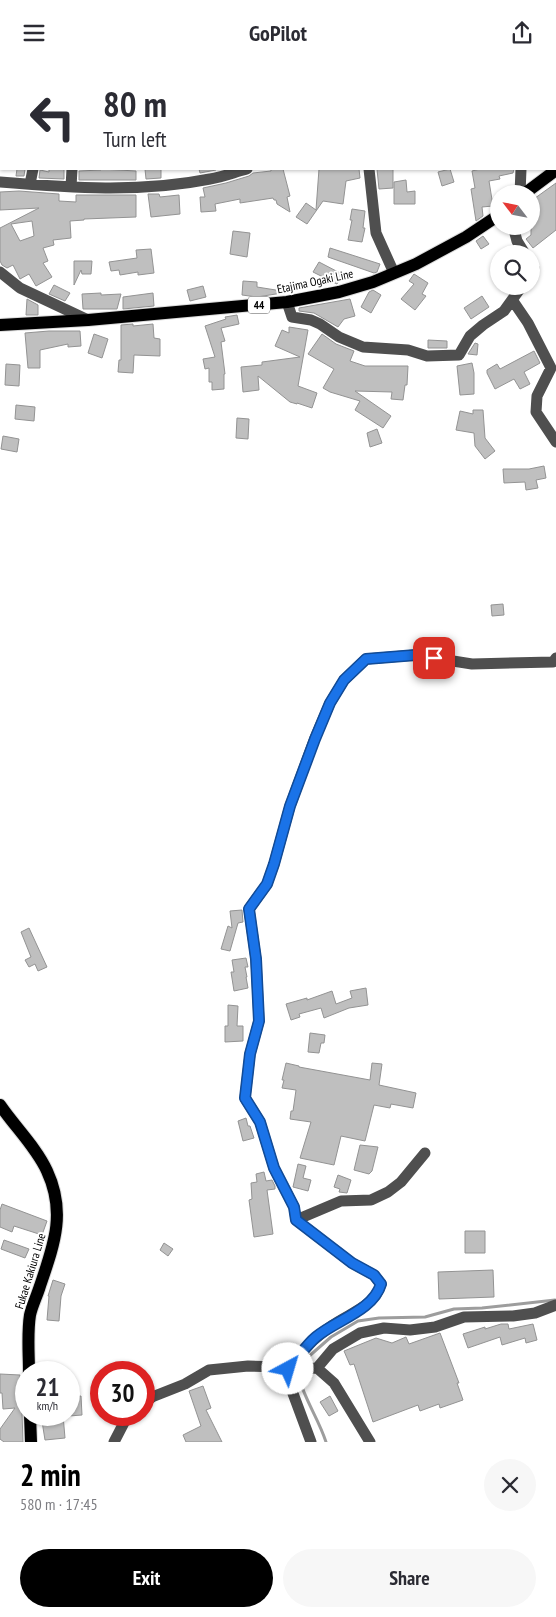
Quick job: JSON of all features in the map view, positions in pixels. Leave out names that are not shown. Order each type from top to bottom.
[{"type":"main road","points":[[536,185],[556,170]]},
{"type":"main road","name":"Etajima Ogaki Line","points":[[0,325],[88,320],[287,302],[339,292],[373,282],[416,264],[490,221]]},
{"type":"main road","name":"Fukae Kakiura Line","points":[[0,1105],[47,1169],[56,1192],[58,1210],[56,1233],[30,1315],[30,1361]]},
{"type":"main road","points":[[30,1426],[31,1442]]},
{"type":"street","points":[[30,184],[33,170]]},
{"type":"street","points":[[71,187],[72,170]]},
{"type":"street","points":[[0,181],[71,187],[124,188],[178,184],[241,170]]},
{"type":"street","points":[[369,170],[376,233],[394,273]]},
{"type":"street","points":[[520,185],[521,170]]},
{"type":"street","points":[[0,272],[20,288],[88,320]]},
{"type":"street","points":[[287,302],[292,317],[311,320],[339,337],[364,347],[408,350],[427,357],[460,355],[470,336],[504,311],[517,295]]},
{"type":"street","points":[[513,301],[528,323],[550,368],[537,395],[536,412],[556,442]]},
{"type":"street","points":[[311,1442],[288,1380],[288,1369],[316,1337],[356,1312],[378,1294],[381,1284],[374,1275],[336,1252],[296,1220],[294,1207],[274,1168],[260,1122],[245,1098],[250,1054],[259,1021],[256,959],[249,909],[267,884],[290,806],[330,703],[344,680],[366,659],[416,655],[472,664],[526,664],[553,662],[556,658]]},
{"type":"street","points":[[296,1220],[341,1201],[371,1200],[388,1192],[401,1182],[425,1153]]},
{"type":"street","points":[[317,1368],[333,1349],[360,1333],[384,1328],[410,1330],[434,1327],[464,1317],[513,1316],[535,1313],[556,1305]]},
{"type":"street","points":[[155,1396],[209,1370],[248,1366],[282,1367],[288,1369],[317,1368],[334,1383],[370,1442]]},
{"type":"street","points":[[114,1442],[122,1426]]},
{"type":"building","points":[[17,170],[25,170],[24,176],[16,176]]},
{"type":"building","points":[[40,170],[49,172],[49,170],[64,170],[64,179],[39,178]]},
{"type":"building","points":[[145,170],[161,170],[161,178],[146,179]]},
{"type":"building","points":[[199,170],[216,170],[200,173]]},
{"type":"building","points":[[283,170],[290,196],[287,197],[290,212],[277,204],[273,198],[240,203],[240,199],[215,204],[216,211],[201,212],[200,197],[205,197],[203,188],[226,183],[253,173]]},
{"type":"building","points":[[319,170],[359,170],[360,178],[346,181],[343,204],[323,201],[307,224],[296,217],[306,203],[316,210]]},
{"type":"building","points":[[377,170],[393,170],[393,188],[379,189]]},
{"type":"building","points":[[450,170],[454,182],[442,186],[438,172]]},
{"type":"building","points":[[514,170],[513,173],[499,176],[500,179],[489,181],[490,206],[482,207],[483,216],[476,221],[471,189],[475,188],[472,171]]},
{"type":"building","points":[[79,171],[136,171],[136,180],[79,180]]},
{"type":"building","points":[[406,180],[407,192],[415,191],[415,204],[394,204],[394,182]]},
{"type":"building","points":[[556,183],[556,230],[537,245],[531,245],[526,239],[531,235],[540,235],[540,195]]},
{"type":"building","points":[[19,191],[59,194],[59,201],[76,202],[76,195],[136,195],[136,217],[70,221],[71,238],[53,240],[54,245],[43,248],[48,261],[43,263],[52,277],[36,286],[29,274],[20,279],[13,265],[7,268],[2,265],[0,261],[0,228],[39,208],[0,210],[0,192]],"holes":[[[32,221],[34,236],[20,241],[11,224]]]},
{"type":"building","points":[[148,194],[159,194],[160,197],[179,195],[180,214],[151,217]]},
{"type":"building","points":[[352,209],[365,211],[363,228],[365,228],[362,242],[348,240]]},
{"type":"building","points":[[233,231],[250,233],[247,257],[230,254]]},
{"type":"building","points":[[483,236],[489,244],[481,249],[476,241]]},
{"type":"building","points":[[330,248],[380,264],[377,272],[374,273],[328,257]]},
{"type":"building","points":[[151,249],[154,273],[138,275],[138,272],[120,275],[119,270],[111,271],[109,262],[137,258],[136,250]]},
{"type":"building","points":[[74,261],[92,261],[91,274],[82,274],[81,270],[74,285]]},
{"type":"building","points":[[319,262],[342,274],[337,284],[313,272]]},
{"type":"building","points":[[414,274],[428,283],[422,294],[426,296],[415,310],[401,299],[414,284],[409,281]]},
{"type":"building","points":[[243,281],[257,282],[257,287],[282,291],[282,293],[257,297],[242,295]]},
{"type":"building","points":[[54,285],[70,293],[65,301],[49,294]]},
{"type":"building","points":[[203,286],[206,297],[190,301],[187,290]]},
{"type":"building","points":[[373,290],[381,295],[371,313],[361,307],[369,292]]},
{"type":"building","points":[[101,293],[101,295],[121,294],[117,309],[83,309],[82,294]]},
{"type":"building","points":[[153,293],[154,306],[123,309],[123,297]]},
{"type":"building","points":[[482,296],[489,307],[471,319],[464,308]]},
{"type":"building","points":[[27,299],[38,305],[38,315],[26,315]]},
{"type":"building","points":[[350,299],[355,316],[344,319],[338,327],[314,313],[299,311],[299,308]]},
{"type":"building","points":[[237,315],[239,324],[221,328],[225,341],[221,342],[225,374],[224,389],[212,390],[212,382],[209,382],[209,368],[205,369],[203,359],[215,357],[205,326],[226,319],[225,317]]},
{"type":"building","points":[[133,324],[133,326],[153,324],[154,338],[160,339],[160,356],[134,355],[133,373],[118,372],[119,360],[121,360],[121,325]]},
{"type":"building","points":[[289,327],[308,330],[298,386],[317,393],[312,408],[290,402],[258,376],[259,390],[243,392],[241,367],[262,365],[262,362],[300,357],[275,346],[282,330],[289,333]]},
{"type":"building","points":[[80,331],[81,346],[68,347],[68,344],[40,350],[40,368],[28,368],[25,333]]},
{"type":"building","points":[[94,334],[108,339],[102,358],[88,353]]},
{"type":"building","points":[[322,334],[336,344],[354,351],[350,361],[365,366],[408,366],[407,385],[405,385],[403,400],[391,399],[392,392],[355,391],[391,416],[383,428],[355,410],[360,401],[323,388],[334,369],[308,354]]},
{"type":"building","points":[[428,340],[447,341],[447,348],[428,348]]},
{"type":"building","points":[[475,343],[478,344],[477,355],[468,354]]},
{"type":"building","points":[[534,351],[540,363],[524,372],[530,384],[520,389],[514,379],[495,389],[487,370],[497,364],[500,369]]},
{"type":"building","points":[[472,363],[474,394],[460,395],[457,366]]},
{"type":"building","points":[[6,364],[20,365],[19,386],[5,385]]},
{"type":"building","points":[[16,405],[35,407],[34,421],[15,419]]},
{"type":"building","points":[[473,410],[483,410],[485,438],[495,451],[485,459],[475,446],[474,433],[456,430],[460,411],[473,414]]},
{"type":"building","points":[[237,418],[249,419],[248,439],[236,438]]},
{"type":"building","points":[[377,429],[382,443],[370,447],[367,433]]},
{"type":"building","points":[[3,436],[19,439],[17,452],[1,449]]},
{"type":"building","points":[[544,466],[546,478],[536,480],[538,488],[526,490],[525,482],[504,483],[503,469],[529,469]]},
{"type":"building","points":[[503,604],[504,615],[492,616],[491,605]]},
{"type":"building","points":[[242,910],[243,922],[238,923],[230,951],[221,949],[228,926],[232,928],[230,911]]},
{"type":"building","points":[[29,928],[47,967],[38,971],[35,964],[29,967],[25,960],[31,957],[21,932]]},
{"type":"building","points":[[246,958],[248,967],[245,967],[248,988],[234,991],[231,972],[234,972],[232,960]]},
{"type":"building","points":[[366,988],[368,1005],[349,1008],[324,1018],[321,1008],[299,1014],[300,1017],[291,1020],[286,1004],[307,998],[307,1000],[332,991],[336,1004],[352,998],[350,991]]},
{"type":"building","points":[[228,1005],[238,1006],[237,1026],[243,1026],[243,1041],[225,1042],[225,1026],[228,1026]]},
{"type":"building","points":[[310,1033],[325,1035],[324,1043],[321,1043],[319,1053],[308,1052]]},
{"type":"building","points":[[286,1063],[370,1080],[372,1063],[382,1064],[379,1085],[416,1093],[413,1108],[391,1104],[390,1108],[374,1105],[365,1141],[341,1136],[334,1165],[300,1158],[311,1122],[290,1119],[296,1090],[282,1088]]},
{"type":"building","points":[[246,1118],[254,1138],[243,1141],[238,1121]]},
{"type":"building","points":[[360,1145],[378,1147],[372,1171],[369,1174],[354,1170]]},
{"type":"building","points":[[298,1164],[306,1166],[303,1178],[311,1180],[308,1191],[293,1187]]},
{"type":"building","points":[[264,1172],[266,1181],[272,1180],[275,1186],[275,1189],[267,1190],[273,1234],[254,1237],[249,1200],[252,1199],[251,1183],[257,1182],[256,1174]]},
{"type":"building","points":[[338,1175],[351,1180],[347,1193],[339,1192],[340,1189],[334,1187]]},
{"type":"building","points":[[2,1204],[47,1221],[42,1235],[14,1226],[12,1232],[0,1227]]},
{"type":"building","points":[[465,1231],[485,1231],[485,1253],[465,1253]]},
{"type":"building","points":[[4,1240],[29,1249],[25,1258],[1,1249]]},
{"type":"building","points":[[164,1243],[173,1249],[168,1256],[160,1250]]},
{"type":"building","points":[[493,1270],[494,1297],[439,1299],[438,1272]]},
{"type":"building","points":[[53,1280],[65,1284],[61,1296],[59,1321],[47,1320],[48,1296]]},
{"type":"building","points":[[501,1324],[508,1324],[509,1329],[533,1324],[537,1340],[526,1343],[525,1338],[502,1345],[500,1337],[468,1348],[463,1334]]},
{"type":"building","points":[[440,1333],[459,1383],[457,1383],[463,1400],[440,1408],[439,1404],[420,1411],[418,1405],[373,1422],[354,1364],[350,1365],[344,1351],[376,1338],[392,1343],[406,1337],[409,1344]]},
{"type":"building","points":[[0,1374],[15,1375],[15,1408],[3,1409],[2,1393],[0,1393]]},
{"type":"building","points":[[203,1386],[211,1408],[206,1410],[222,1442],[186,1442],[183,1435],[201,1426],[189,1391]]},
{"type":"building","points":[[80,1396],[82,1415],[80,1415]]},
{"type":"building","points":[[330,1396],[338,1411],[329,1416],[320,1402]]},
{"type":"building","points":[[15,1408],[15,1426],[22,1426],[23,1442],[4,1442],[0,1439],[0,1429]]},
{"type":"building","points":[[43,1426],[64,1426],[65,1438],[45,1440]]},
{"type":"waterway","points":[[304,1366],[307,1358],[331,1337],[358,1321],[379,1318],[425,1317],[454,1309],[555,1300]]},
{"type":"waterway","points":[[301,1372],[299,1378],[326,1442]]},
{"type":"route","points":[[288,1369],[316,1337],[356,1312],[378,1294],[381,1284],[374,1275],[352,1263],[296,1220],[294,1207],[274,1168],[260,1122],[245,1098],[250,1054],[259,1021],[256,959],[249,909],[267,884],[290,806],[315,739],[330,703],[344,680],[366,659],[416,655],[434,658]]}]
